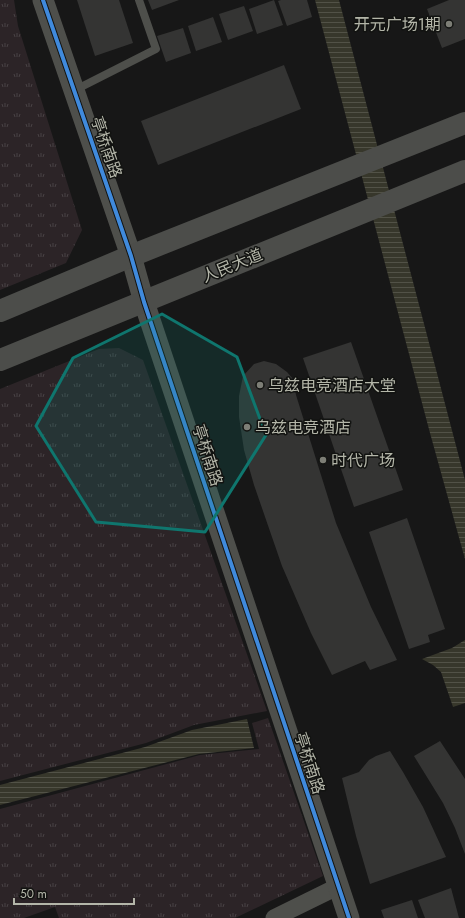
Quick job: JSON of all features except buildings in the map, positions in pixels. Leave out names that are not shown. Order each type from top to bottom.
[{"type":"main road","points":[[0,311],[131,256],[465,123]]},
{"type":"main road","name":"人民大道","points":[[0,360],[465,171]]},
{"type":"street","name":"亭桥南路","points":[[43,0],[131,256],[144,302],[349,918]]},
{"type":"street","points":[[274,918],[339,886]]},
{"type":"lane","points":[[74,91],[156,49],[139,0]]},
{"type":"highlighted area","points":[[162,314],[237,357],[266,435],[205,532],[96,522],[36,426],[73,358]]},
{"type":"green space","points":[[0,0],[14,0],[18,26],[82,230],[66,263],[0,290]]},
{"type":"green space","points":[[119,348],[143,360],[267,711],[194,725],[146,743],[0,781],[0,389],[99,349]]},
{"type":"green space","points":[[268,718],[323,876],[235,918],[59,918],[55,907],[24,918],[0,918],[0,809],[200,755],[259,749],[252,723]]},
{"type":"shaded area","points":[[315,0],[339,0],[465,480],[465,559],[430,433]]},
{"type":"shaded area","points":[[465,640],[465,703],[453,707],[441,672],[433,665],[422,659],[452,648]]},
{"type":"shaded area","points":[[247,719],[254,748],[199,754],[0,805],[0,785],[145,747],[192,730]]},
{"type":"cycle path","points":[[43,0],[131,256],[144,302],[349,918]]},
{"type":"place","name":"开元广场1期","points":[[449,24]]},
{"type":"place","name":"乌兹电竞酒店大堂","points":[[260,385]]},
{"type":"place","name":"乌兹电竞酒店","points":[[247,427]]},
{"type":"place","name":"时代广场","points":[[323,460]]}]
